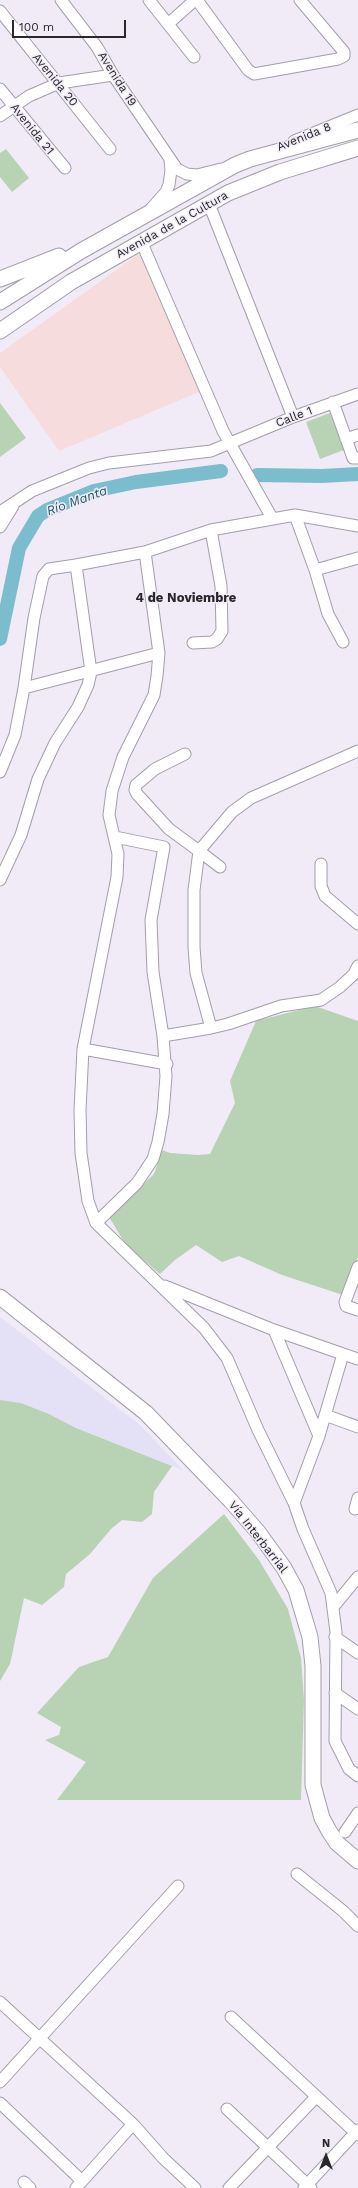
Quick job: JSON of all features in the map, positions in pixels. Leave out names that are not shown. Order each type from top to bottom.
[{"type":"main road","name":"Avenida de la Cultura","points":[[0,302],[81,251],[131,225],[146,213],[235,165],[250,159],[358,130]]},
{"type":"main road","points":[[342,135],[349,138],[351,142],[351,150]]},
{"type":"main road","name":"Avenida de la Cultura","points":[[0,331],[71,282],[208,204],[255,181],[351,150]]},
{"type":"main road","points":[[0,279],[66,254],[81,251]]},
{"type":"main road","name":"Vía Interbarrial","points":[[2,1300],[146,1413],[231,1501],[258,1532],[284,1568],[296,1590],[310,1637],[313,1666],[313,1785],[322,1818],[329,1831],[337,1843],[358,1861]]},
{"type":"street","name":"Avenida 19","points":[[60,0],[96,47],[170,160],[182,172],[192,174],[235,165]]},
{"type":"street","points":[[149,0],[194,57]]},
{"type":"street","points":[[168,24],[196,0],[248,70],[254,74],[262,74],[338,60],[344,56],[344,52],[300,0]]},
{"type":"street","name":"Avenida 20","points":[[0,11],[110,149]]},
{"type":"street","points":[[0,116],[29,96],[59,84],[113,75]]},
{"type":"street","name":"Avenida 21","points":[[0,89],[65,168]]},
{"type":"street","name":"Avenida 8","points":[[250,159],[358,115]]},
{"type":"street","points":[[146,213],[166,192],[169,185],[171,170],[170,160]]},
{"type":"street","points":[[208,204],[293,417]]},
{"type":"street","points":[[141,241],[230,443],[272,518]]},
{"type":"street","name":"Calle 1","points":[[0,512],[32,491],[98,465],[211,451],[293,417],[358,394]]},
{"type":"street","points":[[334,402],[353,458],[358,458]]},
{"type":"street","points":[[346,439],[358,435]]},
{"type":"street","points":[[0,527],[14,504]]},
{"type":"street","points":[[295,515],[315,570],[328,614],[343,642]]},
{"type":"street","points":[[0,772],[15,735],[24,688],[34,618],[43,576],[49,569],[145,552],[211,530],[272,518],[295,515],[358,526]]},
{"type":"street","points":[[193,643],[212,642],[217,640],[222,632],[222,586],[211,530]]},
{"type":"street","points":[[145,552],[159,653],[154,695],[123,757],[112,791],[109,815],[118,854],[117,877],[83,1049],[80,1110],[81,1153],[88,1201],[96,1223],[204,1328],[227,1358],[258,1430],[294,1503],[303,1529],[331,1593],[334,1606],[335,1638],[335,1741],[349,1770],[358,1776]]},
{"type":"street","points":[[315,570],[358,558]]},
{"type":"street","points":[[0,880],[21,835],[38,779],[55,743],[78,707],[88,685],[91,672],[76,565]]},
{"type":"street","points":[[24,688],[91,672],[159,653]]},
{"type":"street","points":[[211,1028],[196,973],[194,947],[194,890],[199,851],[232,812],[251,798],[358,751]]},
{"type":"street","points":[[185,754],[155,769],[136,785],[135,790],[169,829],[220,867]]},
{"type":"street","points":[[96,1223],[137,1183],[153,1159],[158,1142],[163,1114],[166,1064],[164,1036],[153,972],[151,920],[164,847],[169,829]]},
{"type":"street","points":[[115,837],[164,847]]},
{"type":"street","points":[[321,864],[321,886],[325,896],[358,924]]},
{"type":"street","points":[[164,1036],[228,1024],[281,1006],[321,1000],[340,987],[354,974],[358,966]]},
{"type":"street","points":[[83,1049],[166,1064]]},
{"type":"street","points":[[358,1268],[345,1302],[346,1306],[358,1310]]},
{"type":"street","points":[[160,1284],[274,1330],[358,1359]]},
{"type":"street","points":[[274,1330],[319,1436]]},
{"type":"street","points":[[294,1503],[326,1415],[343,1354]]},
{"type":"street","points":[[326,1415],[358,1427]]},
{"type":"street","points":[[334,1606],[358,1577]]},
{"type":"street","points":[[335,1638],[358,1653]]},
{"type":"street","points":[[335,1693],[358,1709]]},
{"type":"street","points":[[345,1832],[358,1813]]},
{"type":"street","points":[[297,1874],[343,1911],[358,1926]]},
{"type":"street","points":[[0,2082],[40,2040],[178,1886]]},
{"type":"street","points":[[0,2002],[133,2124],[192,2187]]},
{"type":"street","points":[[227,2109],[308,2187],[357,2132],[316,2097],[231,2016]]},
{"type":"street","points":[[229,2188],[316,2097]]},
{"type":"street","points":[[0,2103],[79,2185],[133,2124]]},
{"type":"shaded area","points":[[140,253],[199,392],[59,451],[0,367],[0,353]]},
{"type":"shaded area","points":[[0,1317],[140,1425],[183,1470],[76,1428],[49,1414],[21,1403],[0,1400]]},
{"type":"green space","points":[[6,149],[29,178],[12,192],[0,177],[0,153]]},
{"type":"green space","points":[[0,403],[26,438],[0,457]]},
{"type":"green space","points":[[330,413],[344,450],[320,459],[306,422]]},
{"type":"green space","points":[[315,1006],[358,1021],[358,1257],[343,1295],[282,1275],[239,1256],[222,1262],[196,1245],[175,1260],[160,1274],[126,1245],[109,1217],[154,1174],[162,1150],[170,1153],[198,1155],[210,1154],[235,1103],[230,1081],[256,1021]]},
{"type":"green space","points":[[0,1400],[21,1403],[49,1414],[76,1428],[172,1466],[154,1492],[152,1514],[142,1522],[122,1520],[111,1529],[90,1554],[66,1574],[64,1587],[42,1605],[24,1598],[10,1664],[0,1681]]},
{"type":"green space","points":[[224,1514],[259,1560],[288,1609],[301,1658],[304,1700],[301,1800],[57,1800],[86,1762],[45,1740],[59,1735],[61,1727],[37,1713],[79,1667],[108,1657],[153,1578]]},
{"type":"waterway","name":"Río Manta","points":[[0,639],[19,548],[38,516],[47,510],[94,491],[136,482],[221,471]]},
{"type":"waterway","name":"Río Manta","points":[[257,475],[322,476],[358,474]]},
{"type":"district","name":"4 de Noviembre","points":[[186,598]]}]
